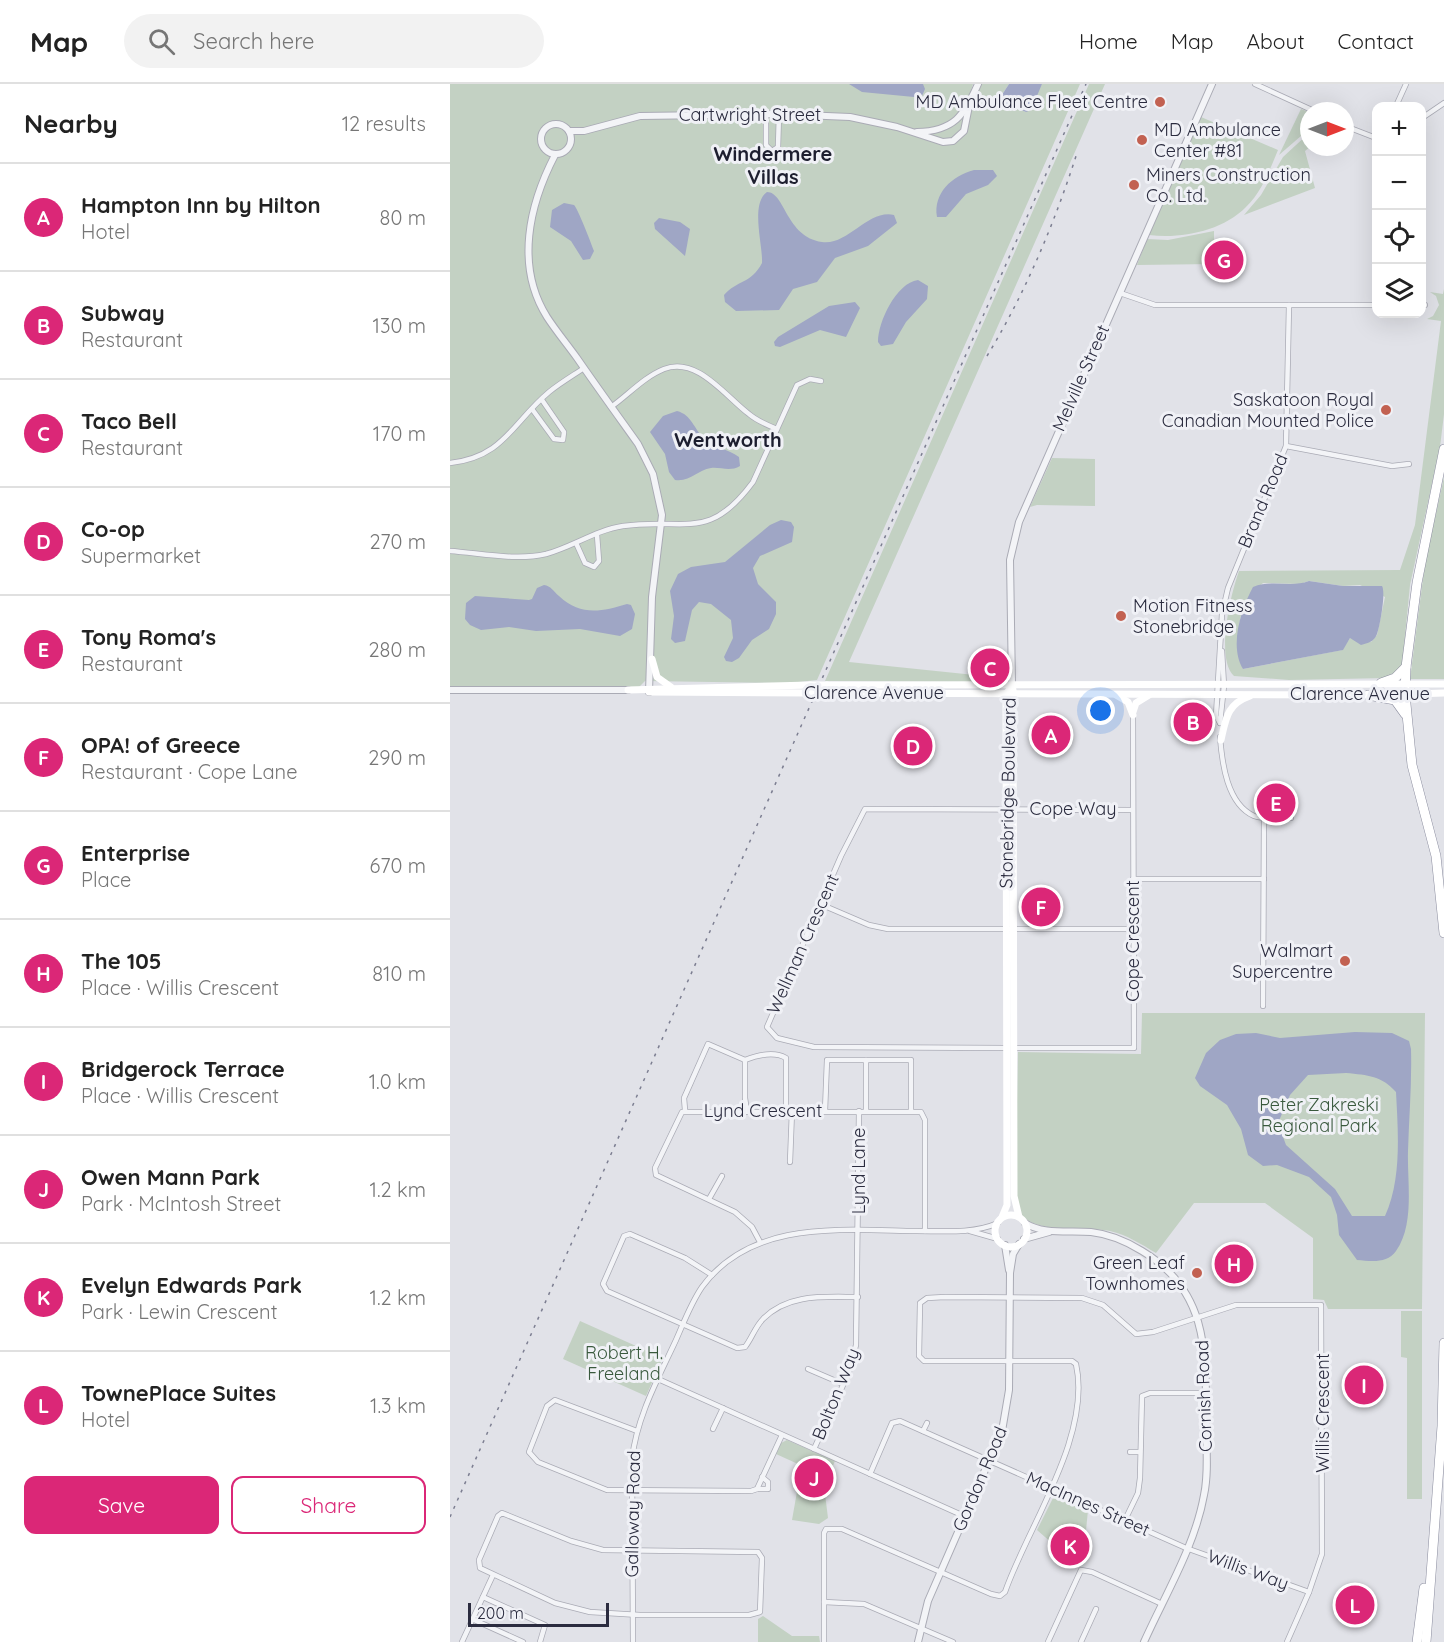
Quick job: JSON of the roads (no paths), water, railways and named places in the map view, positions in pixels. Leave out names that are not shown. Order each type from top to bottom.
[{"type":"highway","points":[[1444,449],[1421,557],[1406,667],[1405,694],[1412,765],[1436,856],[1444,933]]},
{"type":"highway","points":[[1381,683],[1395,678],[1406,667]]},
{"type":"highway","points":[[1368,695],[1395,700],[1404,708],[1407,718]]},
{"type":"highway","points":[[1426,1642],[1438,1478],[1444,1343]]},
{"type":"highway","points":[[1417,1642],[1438,1478]]},
{"type":"main road","points":[[652,656],[657,677],[671,687]]},
{"type":"main road","name":"Clarence Avenue","points":[[652,690],[671,687],[809,689],[823,693],[1154,693],[1381,683],[1444,684]]},
{"type":"main road","name":"Clarence Avenue","points":[[628,690],[809,689],[827,686],[1012,686],[1221,690],[1255,694],[1444,693]]},
{"type":"main road","name":"Stonebridge Boulevard","points":[[1012,686],[1010,694],[1011,929],[1015,1048],[1014,1196],[1022,1220]]},
{"type":"main road","points":[[1110,693],[1128,702],[1133,715]]},
{"type":"main road","points":[[1133,715],[1139,700],[1154,693]]},
{"type":"main road","points":[[1221,740],[1232,704],[1255,694]]},
{"type":"main road","name":"Stonebridge Boulevard","points":[[1000,1220],[1007,1205],[1006,1048],[1011,929]]},
{"type":"main road","points":[[1010,1215],[1022,1220],[1026,1232],[1021,1242],[1005,1245],[998,1239],[995,1230],[1000,1220],[1010,1215]]},
{"type":"street","name":"Cartwright Street","points":[[916,132],[937,130],[951,125],[970,101],[978,84]]},
{"type":"street","name":"Melville Street","points":[[1012,686],[1010,560],[1013,540],[1028,497],[1212,84]]},
{"type":"street","points":[[1255,84],[1300,105]]},
{"type":"street","points":[[1398,102],[1406,84]]},
{"type":"street","name":"Cartwright Street","points":[[569,131],[584,131],[640,116],[779,114],[850,117],[916,132],[936,141],[953,141],[964,131],[970,101]]},
{"type":"street","points":[[1426,115],[1444,103]]},
{"type":"street","points":[[766,115],[766,145],[772,151],[779,144],[779,114]]},
{"type":"street","points":[[545,175],[555,155],[566,151],[571,141],[569,131],[558,124],[546,128],[540,139],[546,151],[545,175],[529,237],[529,268],[539,302],[647,459],[657,487],[662,525],[652,597],[652,690]]},
{"type":"street","points":[[1354,129],[1372,136]]},
{"type":"street","name":"Cartwright Street","points":[[571,141],[584,131]]},
{"type":"street","points":[[546,151],[555,155]]},
{"type":"street","points":[[1120,293],[1155,305],[1372,305]]},
{"type":"street","name":"Brand Road","points":[[1264,818],[1250,814],[1239,805],[1233,795],[1224,767],[1220,723],[1216,716],[1224,658],[1221,651],[1222,614],[1228,588],[1286,446],[1289,305]]},
{"type":"street","points":[[611,407],[661,370],[686,367],[700,373],[752,416],[777,429]]},
{"type":"street","points":[[450,463],[475,459],[491,451],[542,400],[584,368]]},
{"type":"street","points":[[450,550],[530,556],[548,553],[621,526],[705,524],[719,516],[743,496],[753,482],[797,385],[810,379],[821,381]]},
{"type":"street","points":[[532,410],[554,439],[563,440],[564,432],[542,400]]},
{"type":"street","points":[[1286,446],[1392,465],[1408,464]]},
{"type":"street","points":[[576,543],[585,563],[594,567],[599,561],[597,535]]},
{"type":"street","name":"Clarence Avenue","points":[[450,690],[628,690]]},
{"type":"street","name":"Cope Crescent","points":[[1015,1048],[1134,1048],[1133,715]]},
{"type":"street","name":"Wellman Crescent","points":[[1006,1048],[814,1047],[772,1034],[767,1028],[820,904],[865,809],[1011,809]]},
{"type":"street","name":"Cope Way","points":[[1011,809],[1132,810]]},
{"type":"street","points":[[1263,1006],[1264,818],[1291,818]]},
{"type":"street","points":[[1133,879],[1264,879]]},
{"type":"street","points":[[820,904],[881,928],[1133,928]]},
{"type":"street","points":[[685,1110],[684,1098],[708,1044],[745,1060],[766,1054],[780,1054],[786,1058],[790,1162]]},
{"type":"street","points":[[745,1060],[744,1098],[747,1111]]},
{"type":"street","points":[[825,1111],[827,1060],[911,1060],[911,1111],[921,1112],[925,1120],[924,1231]]},
{"type":"street","points":[[866,1060],[866,1111]]},
{"type":"street","name":"Lynd Crescent","points":[[760,1242],[752,1227],[742,1217],[709,1199],[660,1178],[655,1172],[679,1115],[685,1110],[911,1111]]},
{"type":"street","name":"Lynd Lane","points":[[859,1111],[859,1232]]},
{"type":"street","points":[[709,1199],[722,1176]]},
{"type":"street","name":"Galloway Road","points":[[633,1642],[632,1459],[637,1431],[692,1304],[712,1275],[734,1257],[760,1242],[798,1232],[967,1230],[1000,1220]]},
{"type":"street","name":"Cornish Road","points":[[1022,1220],[1035,1228],[1108,1235],[1144,1252],[1174,1277],[1188,1296],[1197,1317],[1205,1346],[1205,1495],[1186,1548],[1144,1642]]},
{"type":"street","name":"Galloway Road","points":[[967,1230],[998,1239]]},
{"type":"street","name":"Cornish Road","points":[[1021,1242],[1056,1231]]},
{"type":"street","name":"Bolton Way","points":[[814,1449],[843,1384],[856,1345],[859,1232]]},
{"type":"street","points":[[712,1275],[685,1258],[633,1235],[624,1236],[604,1280],[605,1290],[741,1348],[748,1343],[763,1318],[787,1303],[810,1298],[858,1297]]},
{"type":"street","name":"Gordon Road","points":[[918,1642],[920,1627],[940,1572],[990,1461],[1007,1410],[1010,1361],[1010,1273],[1013,1254],[1021,1242]]},
{"type":"street","name":"Gordon Road","points":[[1005,1245],[1010,1273]]},
{"type":"street","points":[[824,1642],[824,1533],[830,1528],[842,1528],[1000,1596],[1005,1592],[1051,1488],[1071,1433],[1077,1394],[1076,1364],[1072,1361],[924,1362],[919,1356],[919,1306],[924,1298],[1088,1299],[1116,1314],[1136,1334],[1153,1332],[1197,1317]]},
{"type":"street","name":"Willis Crescent","points":[[1197,1317],[1236,1305],[1291,1303],[1323,1306],[1322,1554],[1309,1592],[1287,1642]]},
{"type":"street","points":[[808,1369],[843,1384]]},
{"type":"street","points":[[658,1379],[964,1516]]},
{"type":"street","points":[[1125,1520],[1138,1493],[1142,1396],[1150,1393],[1206,1393]]},
{"type":"street","points":[[637,1431],[555,1400],[547,1406],[529,1452],[538,1462],[601,1489],[633,1491],[768,1489],[768,1482],[762,1477]]},
{"type":"street","points":[[713,1430],[723,1408]]},
{"type":"street","name":"MacInnes Street","points":[[870,1474],[896,1421],[1186,1548]]},
{"type":"street","points":[[923,1431],[927,1423]]},
{"type":"street","points":[[757,1489],[782,1435]]},
{"type":"street","points":[[1130,1452],[1140,1452]]},
{"type":"street","points":[[502,1513],[586,1546],[603,1550],[753,1551],[762,1558],[762,1607],[757,1615],[603,1614],[571,1607],[492,1575],[483,1571],[478,1564],[498,1516],[502,1513]]},
{"type":"street","name":"Willis Way","points":[[1186,1548],[1309,1592]]},
{"type":"street","points":[[1048,1642],[1082,1570],[1092,1572],[1162,1604]]},
{"type":"street","points":[[462,1642],[492,1575]]},
{"type":"street","points":[[483,1597],[545,1625],[540,1642]]},
{"type":"street","points":[[824,1602],[864,1604],[953,1642]]},
{"type":"street","points":[[1082,1642],[1096,1609]]},
{"type":"street","points":[[472,1619],[523,1642]]},
{"type":"water","points":[[849,84],[923,84],[925,89],[922,96],[914,97],[862,92]]},
{"type":"water","points":[[1009,84],[1042,84],[1031,110],[1026,112],[1015,107],[996,104]]},
{"type":"water","points":[[974,170],[993,170],[997,176],[988,185],[966,194],[946,217],[937,217],[938,200],[941,193],[958,176]]},
{"type":"water","points":[[767,192],[778,199],[801,232],[822,242],[841,239],[875,217],[894,215],[897,223],[868,246],[835,258],[817,282],[793,289],[779,310],[736,311],[725,302],[724,295],[753,275],[762,263],[758,215],[762,198]]},
{"type":"water","points":[[564,203],[574,205],[578,213],[594,251],[590,259],[583,260],[571,241],[550,227],[552,210]]},
{"type":"water","points":[[659,218],[680,222],[690,229],[685,256],[655,229],[654,223]]},
{"type":"water","points":[[918,280],[928,286],[927,299],[906,322],[893,344],[881,346],[878,342],[881,324],[890,305],[902,288]]},
{"type":"water","points":[[855,302],[860,308],[846,337],[820,330],[780,347],[775,346],[774,342],[778,337],[829,306]]},
{"type":"water","points":[[677,411],[686,416],[708,441],[739,457],[740,466],[729,469],[711,468],[690,478],[675,480],[669,472],[665,454],[650,432],[663,416]]},
{"type":"water","points":[[781,520],[791,522],[794,527],[792,542],[760,556],[753,568],[758,584],[776,602],[776,614],[769,629],[752,640],[739,658],[732,662],[726,661],[724,657],[733,638],[731,620],[711,604],[699,602],[692,610],[685,641],[675,643],[671,639],[674,616],[670,591],[678,574],[691,567],[725,562],[770,525]]},
{"type":"water","points":[[1309,581],[1343,586],[1382,586],[1382,609],[1374,639],[1361,645],[1350,638],[1343,650],[1243,669],[1237,650],[1238,628],[1244,606],[1253,587]]},
{"type":"water","points":[[544,585],[575,607],[583,609],[600,610],[631,605],[635,614],[632,629],[620,636],[580,629],[536,631],[509,627],[481,630],[470,625],[465,619],[466,603],[475,596],[529,600],[532,599],[537,588]]},
{"type":"water","points":[[1355,1032],[1392,1033],[1409,1041],[1411,1087],[1408,1216],[1402,1240],[1396,1251],[1388,1258],[1378,1261],[1357,1260],[1339,1235],[1337,1215],[1331,1197],[1309,1177],[1277,1165],[1263,1166],[1248,1155],[1241,1129],[1227,1105],[1200,1086],[1195,1078],[1206,1053],[1220,1040],[1236,1034],[1256,1033],[1280,1038]],"holes":[[[1346,1073],[1380,1079],[1396,1092],[1398,1139],[1396,1171],[1394,1187],[1385,1216],[1352,1216],[1335,1189],[1286,1145],[1278,1123],[1290,1095],[1308,1075]]]},
{"type":"railway","points":[[450,1517],[1086,84]]},
{"type":"railway","points":[[987,356],[1014,308],[1038,257],[1077,153]]},
{"type":"place","name":"MD Ambulance Fleet Centre","points":[[1160,102]]},
{"type":"place","name":"MD Ambulance Center #81","points":[[1142,140]]},
{"type":"place","name":"Miners Construction Co. Ltd.","points":[[1134,185]]},
{"type":"place","name":"Enterprise","points":[[1224,260]]},
{"type":"place","name":"Saskatoon Royal Canadian Mounted Police","points":[[1386,410]]},
{"type":"place","name":"Motion Fitness Stonebridge","points":[[1121,616]]},
{"type":"place","name":"Taco Bell","points":[[990,668]]},
{"type":"place","name":"Subway","points":[[1193,722]]},
{"type":"place","name":"Hampton Inn by Hilton","points":[[1051,735]]},
{"type":"place","name":"Co-op","points":[[913,746]]},
{"type":"place","name":"Tony Roma's","points":[[1276,803]]},
{"type":"place","name":"OPA! of Greece","points":[[1041,907]]},
{"type":"place","name":"Walmart Supercentre","points":[[1345,961]]},
{"type":"place","name":"The 105","points":[[1234,1264]]},
{"type":"place","name":"Green Leaf Townhomes","points":[[1197,1273]]},
{"type":"place","name":"Bridgerock Terrace","points":[[1364,1385]]},
{"type":"place","name":"Owen Mann Park","points":[[814,1478]]},
{"type":"place","name":"Evelyn Edwards Park","points":[[1070,1546]]},
{"type":"place","name":"TownePlace Suites","points":[[1355,1605]]},
{"type":"district","name":"Windermere Villas","points":[[773,166]]},
{"type":"district","name":"Wentworth","points":[[728,440]]},
{"type":"park label","name":"Peter Zakreski Regional Park","points":[[1319,1115]]},
{"type":"park label","name":"Robert H. Freeland","points":[[624,1363]]}]
